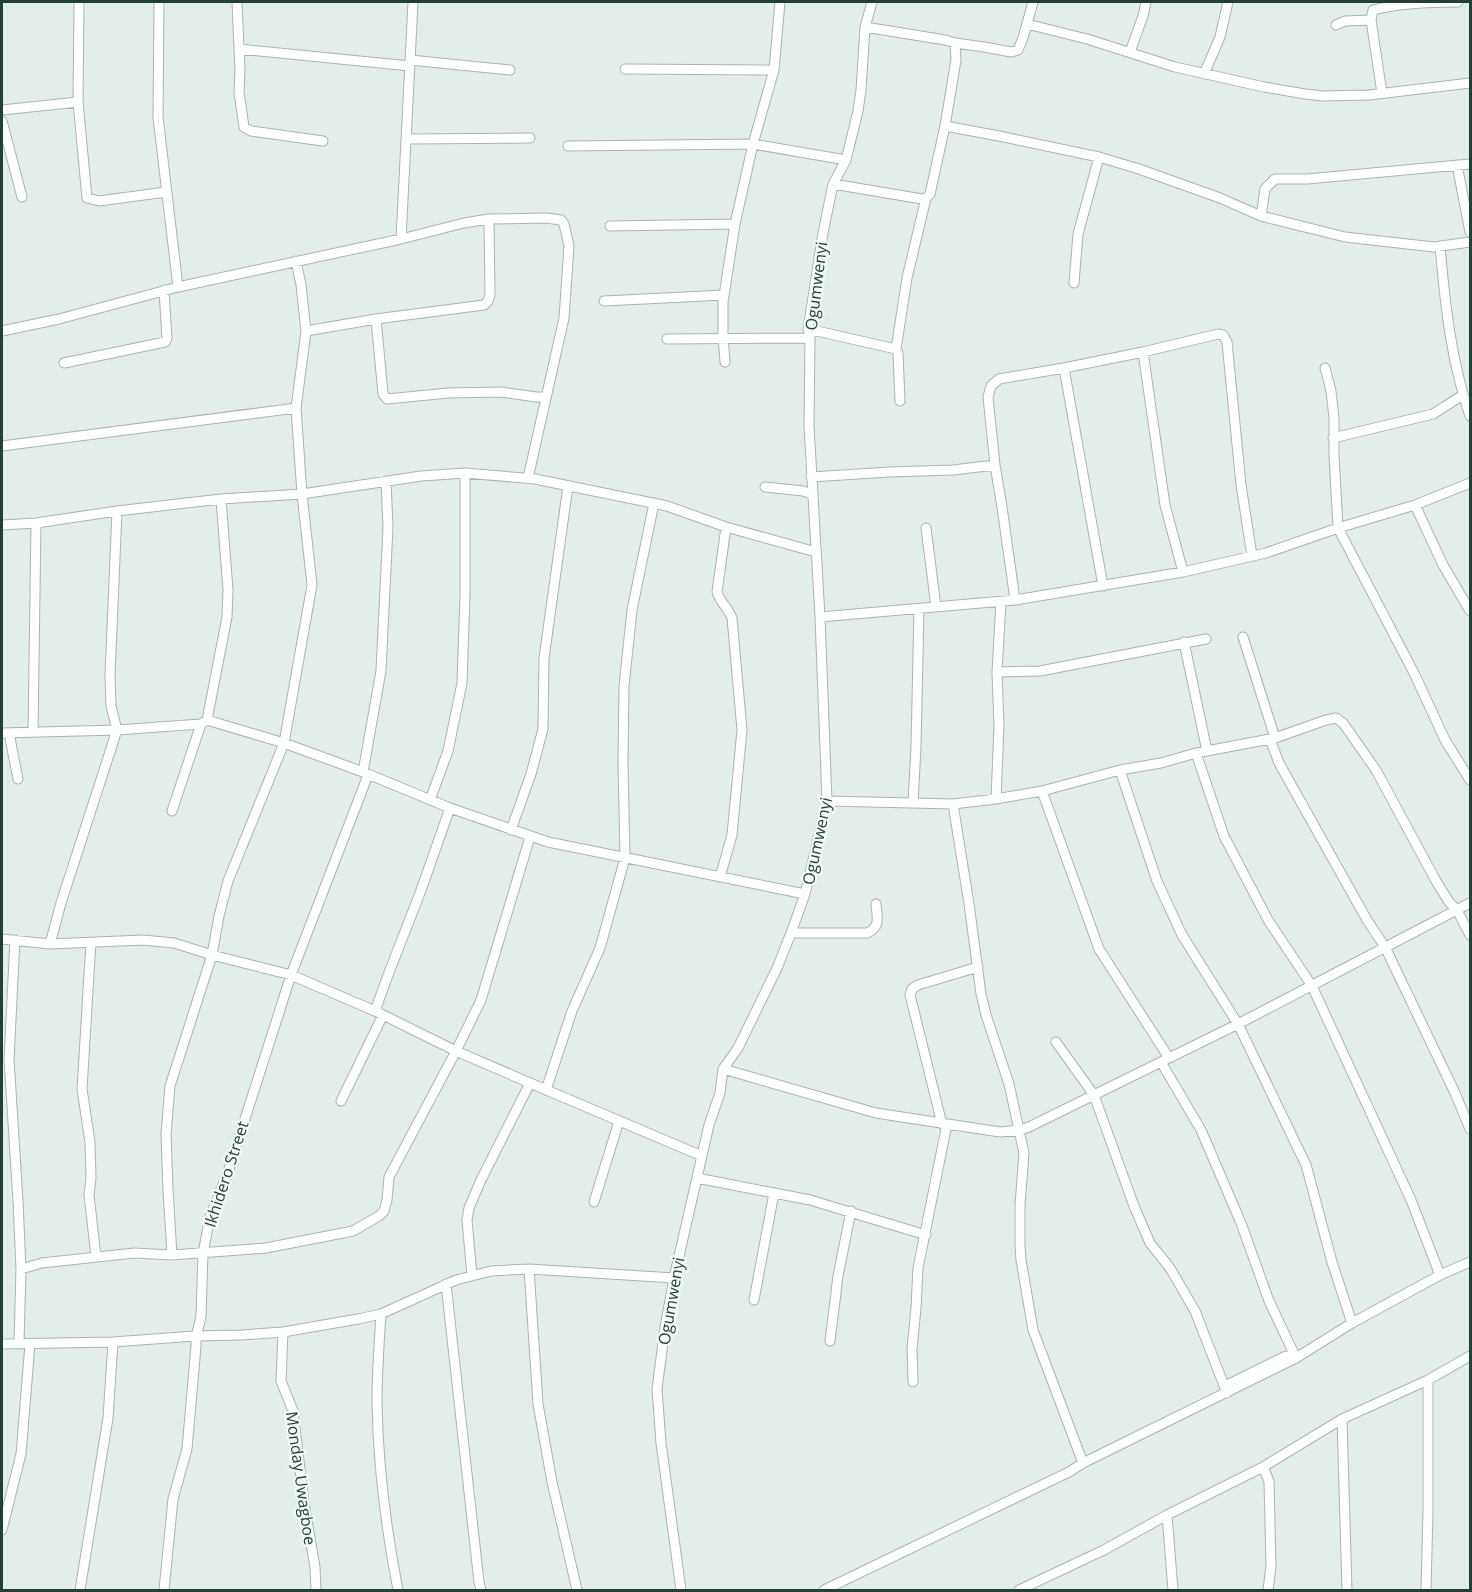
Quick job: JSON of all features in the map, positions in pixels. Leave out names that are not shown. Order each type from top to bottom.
[{"type":"street","points":[[79,2],[78,102],[87,198],[99,201],[166,192]]},
{"type":"street","points":[[159,2],[158,117],[178,286]]},
{"type":"street","points":[[237,2],[239,92],[244,127],[251,131],[323,141]]},
{"type":"street","points":[[401,239],[414,2]]},
{"type":"street","points":[[725,362],[724,295],[735,224],[753,144],[774,70],[780,2]]},
{"type":"street","name":"Ogumwenyi","points":[[681,1590],[661,1443],[657,1389],[674,1278],[709,1125],[720,1093],[723,1069],[738,1048],[792,933],[805,894],[827,801],[820,617],[809,426],[809,333],[819,254],[834,184],[846,160],[861,90],[865,27],[872,2]]},
{"type":"street","points":[[865,27],[1011,52],[1018,50],[1033,2]]},
{"type":"street","points":[[1130,52],[1146,2]]},
{"type":"street","points":[[1204,74],[1220,37],[1228,2]]},
{"type":"street","points":[[1382,93],[1371,20],[1373,10],[1429,2],[1458,2]]},
{"type":"street","points":[[1336,25],[1345,21],[1371,20]]},
{"type":"street","points":[[1027,24],[1087,39],[1175,67],[1305,94],[1382,93],[1470,83]]},
{"type":"street","points":[[900,400],[896,349],[907,278],[926,198],[930,194],[945,126],[956,60],[955,44]]},
{"type":"street","points":[[239,49],[510,70]]},
{"type":"street","points":[[625,69],[774,70]]},
{"type":"street","points":[[2,110],[78,102]]},
{"type":"street","points":[[2,121],[22,197]]},
{"type":"street","points":[[945,126],[1099,157],[1220,198],[1261,216],[1345,237],[1434,247],[1470,242]]},
{"type":"street","points":[[406,139],[530,138]]},
{"type":"street","points":[[568,146],[753,144],[846,160]]},
{"type":"street","points":[[1074,283],[1078,234],[1099,157]]},
{"type":"street","points":[[1261,216],[1265,189],[1275,179],[1307,179],[1470,164]]},
{"type":"street","points":[[1457,165],[1470,232]]},
{"type":"street","points":[[834,184],[926,198]]},
{"type":"street","points":[[306,331],[484,305],[490,295],[489,219]]},
{"type":"street","points":[[2,331],[59,319],[178,286],[401,239],[464,223],[489,219],[561,220],[569,246],[564,318],[528,478]]},
{"type":"street","points":[[610,226],[735,224]]},
{"type":"street","points":[[1440,246],[1451,346],[1470,416]]},
{"type":"street","points":[[172,1255],[166,1134],[170,1086],[212,955],[228,881],[284,743],[312,585],[296,408],[306,331],[296,261]]},
{"type":"street","points":[[64,363],[165,342],[167,339],[164,290]]},
{"type":"street","points":[[604,301],[724,295]]},
{"type":"street","points":[[376,319],[383,394],[387,399],[448,393],[501,392],[546,397]]},
{"type":"street","points":[[667,339],[809,333],[896,349]]},
{"type":"street","points":[[1015,600],[995,465],[988,397],[991,386],[999,379],[1143,352],[1218,334],[1223,335],[1227,342],[1241,485],[1252,556]]},
{"type":"street","points":[[1143,352],[1165,505],[1183,572]]},
{"type":"street","points":[[1064,368],[1103,586]]},
{"type":"street","points":[[1325,368],[1333,410],[1338,528],[1415,675],[1445,740],[1470,780]]},
{"type":"street","points":[[1333,438],[1432,414],[1463,395]]},
{"type":"street","points":[[2,446],[296,408]]},
{"type":"street","points":[[811,477],[953,470],[995,465]]},
{"type":"street","points":[[430,800],[448,751],[462,683],[465,473]]},
{"type":"street","points":[[2,525],[36,523],[220,499],[302,494],[421,476],[465,473],[528,478],[654,503],[726,527],[816,552]]},
{"type":"street","name":"Ikhidero Street","points":[[164,1590],[173,1499],[187,1449],[195,1335],[201,1316],[203,1253],[210,1217],[228,1172],[291,975],[365,774],[381,671],[388,527],[386,482]]},
{"type":"street","points":[[820,617],[1001,602],[1183,572],[1266,553],[1415,505],[1470,483]]},
{"type":"street","points":[[511,830],[531,774],[543,729],[544,658],[568,486]]},
{"type":"street","points":[[765,487],[812,494]]},
{"type":"street","points":[[172,812],[204,722],[227,617],[228,590],[220,499]]},
{"type":"street","points":[[546,1090],[572,1011],[600,948],[626,858],[622,763],[624,686],[632,610],[654,503]]},
{"type":"street","points":[[1415,505],[1443,565],[1470,611]]},
{"type":"street","points":[[50,944],[117,730],[111,706],[110,675],[117,511]]},
{"type":"street","points":[[33,732],[36,523]]},
{"type":"street","points":[[720,877],[732,835],[742,730],[732,618],[728,608],[720,602],[717,592],[726,527]]},
{"type":"street","points":[[926,528],[936,607]]},
{"type":"street","points":[[996,799],[999,726],[997,672],[1001,602]]},
{"type":"street","points":[[913,803],[919,609]]},
{"type":"street","points":[[1243,637],[1279,764],[1366,920],[1385,947],[1470,1129]]},
{"type":"street","points":[[997,672],[1040,671],[1206,639]]},
{"type":"street","points":[[1184,642],[1207,751]]},
{"type":"street","points":[[827,801],[953,804],[996,799],[1042,791],[1120,770],[1273,738],[1336,718],[1343,723],[1376,770],[1436,881],[1470,935]]},
{"type":"street","points":[[18,779],[5,733],[117,730],[204,722],[284,743],[450,808],[548,843],[805,894]]},
{"type":"street","points":[[1196,753],[1224,836],[1268,920],[1312,986],[1412,1200],[1440,1275]]},
{"type":"street","points":[[1120,770],[1157,881],[1182,935],[1239,1024],[1306,1165],[1332,1262],[1352,1323]]},
{"type":"street","points":[[1042,791],[1099,949],[1165,1060],[1201,1130],[1241,1223],[1269,1301],[1294,1355]]},
{"type":"street","points":[[953,804],[981,994],[1009,1084],[1024,1153],[1020,1246],[1033,1330],[1083,1463]]},
{"type":"street","points":[[341,1101],[379,1013],[388,975],[450,808]]},
{"type":"street","points":[[21,1269],[42,1263],[134,1253],[172,1255],[266,1248],[353,1231],[380,1216],[387,1200],[389,1177],[481,1000],[530,837]]},
{"type":"street","points":[[723,1069],[876,1113],[1000,1132],[1020,1130],[1239,1024],[1470,903]]},
{"type":"street","points":[[792,933],[867,933],[876,927],[876,904]]},
{"type":"street","points":[[2,939],[50,944],[143,940],[174,943],[291,975],[379,1013],[456,1051],[702,1156]]},
{"type":"street","points":[[15,940],[9,1059],[21,1269],[19,1344]]},
{"type":"street","points":[[91,942],[82,1089],[90,1142],[89,1195],[96,1257]]},
{"type":"street","points":[[913,1382],[912,1349],[918,1268],[926,1236],[945,1124],[910,995],[912,989],[918,985],[978,967]]},
{"type":"street","points":[[1056,1042],[1094,1095],[1134,1206],[1150,1243],[1170,1268],[1195,1311],[1226,1389]]},
{"type":"street","points":[[472,1276],[466,1220],[469,1208],[530,1083]]},
{"type":"street","points":[[594,1202],[619,1121]]},
{"type":"street","points":[[697,1178],[810,1200],[926,1236]]},
{"type":"street","points":[[754,1300],[774,1193]]},
{"type":"street","points":[[830,1341],[838,1276],[850,1211]]},
{"type":"street","points":[[824,1590],[1070,1472],[1083,1463],[1294,1355],[1440,1275],[1470,1262]]},
{"type":"street","points":[[530,1269],[538,1404],[552,1482],[577,1590]]},
{"type":"street","points":[[2,1344],[113,1342],[195,1335],[283,1332],[381,1314],[446,1284],[491,1271],[530,1269],[674,1278]]},
{"type":"street","points":[[446,1284],[478,1582],[481,1590]]},
{"type":"street","points":[[381,1314],[377,1402],[390,1542],[398,1590]]},
{"type":"street","name":"Monday Uwagboe","points":[[283,1332],[281,1381],[293,1411],[304,1503],[315,1567],[316,1590]]},
{"type":"street","points":[[80,1590],[108,1418],[113,1342]]},
{"type":"street","points":[[2,1530],[21,1454],[30,1344]]},
{"type":"street","points":[[1018,1590],[1104,1550],[1167,1515],[1263,1467],[1342,1419],[1428,1380],[1470,1356]]},
{"type":"street","points":[[1426,1590],[1428,1380]]},
{"type":"street","points":[[1342,1419],[1347,1590]]},
{"type":"street","points":[[1263,1467],[1269,1481],[1271,1566],[1268,1590]]},
{"type":"street","points":[[1167,1515],[1173,1590]]}]
